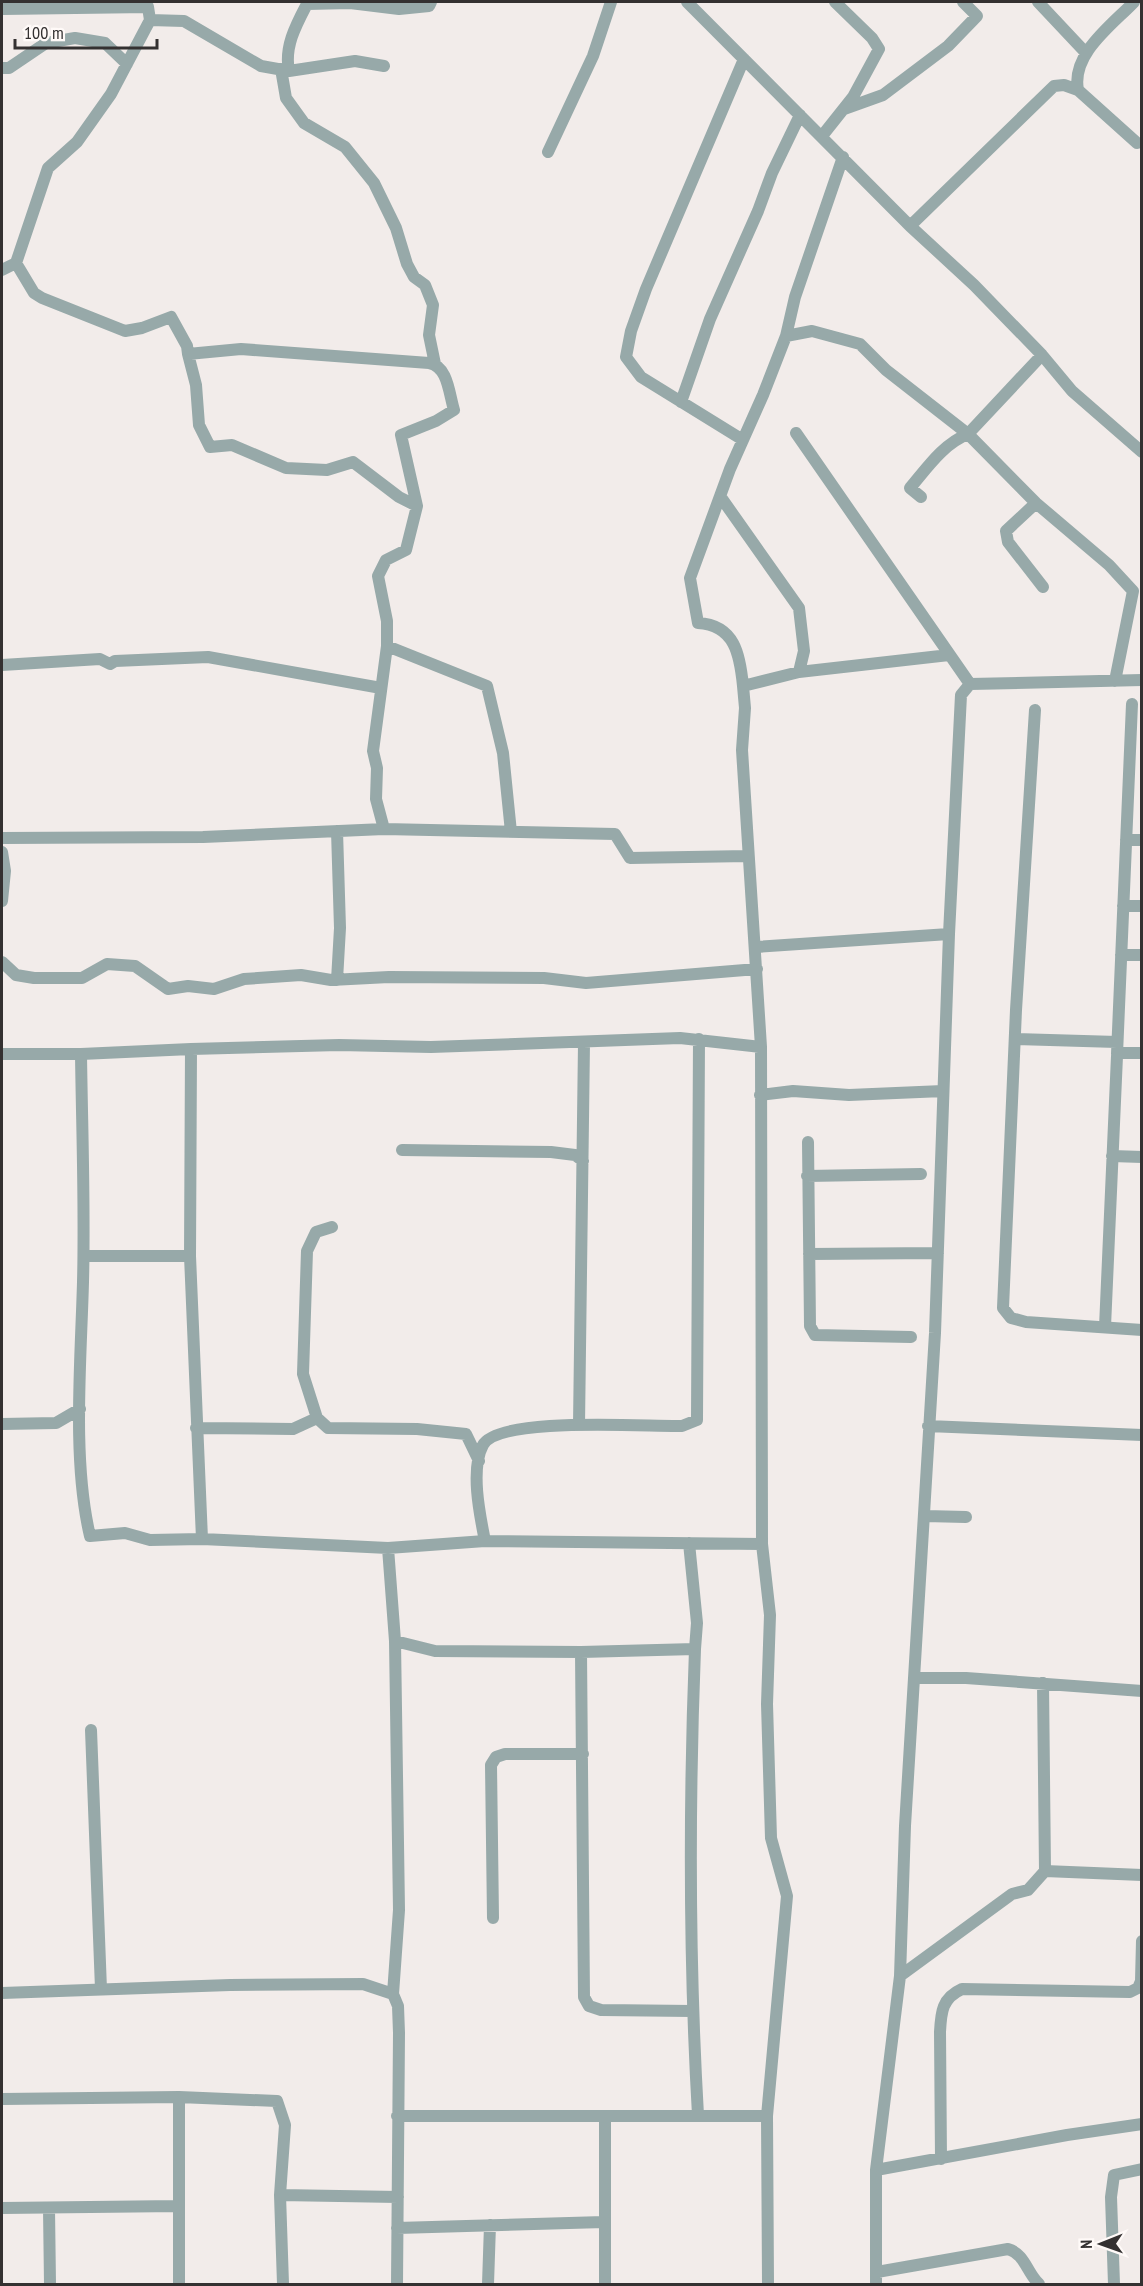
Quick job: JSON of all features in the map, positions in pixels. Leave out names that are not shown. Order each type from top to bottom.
[{"type":"street","points":[[431,2],[429,6],[399,9],[366,3],[307,4],[297,23],[286,57],[285,70],[286,98],[304,123],[345,147],[374,183],[396,228],[407,264],[414,277],[425,285],[433,305],[429,335],[435,364]]},
{"type":"street","points":[[548,152],[592,56],[611,2]]},
{"type":"street","points":[[687,2],[910,226],[974,285],[1042,355],[1072,391],[1141,451]]},
{"type":"street","points":[[844,109],[883,95],[948,46],[977,16],[963,2]]},
{"type":"street","points":[[1038,2],[1086,53]]},
{"type":"street","points":[[1078,90],[1077,69],[1086,53],[1134,2]]},
{"type":"street","points":[[822,136],[854,97],[879,49],[842,4]]},
{"type":"street","points":[[2,9],[150,9],[184,21],[261,66],[285,70],[355,60],[384,66]]},
{"type":"street","points":[[2,270],[16,263],[48,168],[77,141],[111,94],[127,64],[150,9]]},
{"type":"street","points":[[2,68],[9,68],[46,43],[75,38],[105,43],[127,64]]},
{"type":"street","points":[[743,440],[641,377],[627,357],[631,331],[718,114],[744,59]]},
{"type":"street","points":[[910,226],[1054,86],[1064,85],[1078,90],[1140,143]]},
{"type":"street","points":[[681,402],[710,319],[800,115]]},
{"type":"street","points":[[768,2284],[767,2116],[787,1896],[771,1838],[766,1704],[770,1615],[762,1544],[761,1047],[742,750],[745,708],[741,660],[731,636],[709,623],[698,623],[690,578],[720,496],[786,336],[795,297],[843,157]]},
{"type":"street","points":[[16,263],[34,293],[42,298],[125,331],[142,328],[171,317],[187,346],[196,385],[199,425],[210,447],[232,444],[286,468],[327,470],[353,462],[399,497],[417,506]]},
{"type":"street","points":[[786,336],[812,331],[860,344],[886,370],[968,434],[1036,503],[1109,565],[1132,591],[1115,681]]},
{"type":"street","points":[[188,354],[241,349],[435,364],[442,369],[454,410],[436,421],[400,435],[417,506],[406,550],[386,560],[378,576],[387,621],[387,646],[373,751],[377,768],[376,799],[384,829]]},
{"type":"street","points":[[921,497],[910,488],[956,439],[968,434],[1042,355]]},
{"type":"street","points":[[796,433],[970,684]]},
{"type":"street","points":[[720,496],[799,608],[804,651],[799,672]]},
{"type":"street","points":[[1036,503],[1006,531],[1008,542],[1043,587]]},
{"type":"street","points":[[387,646],[487,686],[503,753],[511,832]]},
{"type":"street","points":[[743,686],[799,672],[950,655]]},
{"type":"street","points":[[2,665],[100,659],[110,664],[115,661],[208,657],[381,688]]},
{"type":"street","points":[[1039,2284],[1031,2276],[1022,2257],[1008,2249],[877,2278],[876,2170],[900,1976],[914,1678],[925,1516],[938,1253],[948,934],[961,695],[970,684],[1142,680]]},
{"type":"street","points":[[1105,1327],[1132,704]]},
{"type":"street","points":[[1035,710],[1015,1039],[1004,1308],[1006,1314],[1016,1320],[1142,1330]]},
{"type":"street","points":[[2,837],[203,837],[384,829],[615,834],[630,858],[748,856]]},
{"type":"street","points":[[337,831],[340,928],[337,980]]},
{"type":"street","points":[[1126,840],[1142,840]]},
{"type":"street","points":[[2,852],[5,871],[2,901]]},
{"type":"street","points":[[1123,906],[1142,906]]},
{"type":"street","points":[[756,947],[948,934]]},
{"type":"street","points":[[1121,955],[1142,955]]},
{"type":"street","points":[[2,962],[16,975],[34,978],[82,978],[107,964],[135,966],[146,971],[168,989],[188,986],[214,989],[244,979],[289,978],[301,975],[337,980],[389,977],[544,978],[586,983],[757,969]]},
{"type":"street","points":[[2,1054],[81,1054],[191,1048],[431,1047],[699,1039],[761,1047]]},
{"type":"street","points":[[486,1541],[478,1507],[478,1461],[483,1444],[494,1436],[513,1429],[579,1425],[682,1426],[697,1420],[699,1039]]},
{"type":"street","points":[[1015,1039],[1117,1048],[1142,1053]]},
{"type":"street","points":[[579,1425],[584,1043]]},
{"type":"street","points":[[191,1048],[189,1256],[195,1428],[202,1539]]},
{"type":"street","points":[[81,1054],[84,1256],[80,1409],[84,1511],[90,1536],[125,1533],[150,1540],[202,1539],[388,1548],[486,1541],[762,1544]]},
{"type":"street","points":[[760,1095],[793,1091],[849,1095],[943,1090]]},
{"type":"street","points":[[808,1142],[810,1326],[815,1335],[911,1337]]},
{"type":"street","points":[[402,1150],[551,1152],[575,1155],[583,1161]]},
{"type":"street","points":[[1113,1156],[1142,1156]]},
{"type":"street","points":[[807,1176],[921,1174]]},
{"type":"street","points":[[332,1227],[316,1232],[307,1251],[303,1374],[317,1418],[328,1428],[417,1429],[466,1434],[478,1461]]},
{"type":"street","points":[[809,1254],[938,1253]]},
{"type":"street","points":[[84,1256],[189,1256]]},
{"type":"street","points":[[2,1424],[56,1424],[80,1409]]},
{"type":"street","points":[[195,1428],[293,1429],[317,1418]]},
{"type":"street","points":[[928,1426],[1142,1435]]},
{"type":"street","points":[[925,1516],[966,1517]]},
{"type":"street","points":[[689,1543],[697,1623],[692,1720],[692,2011],[699,2115]]},
{"type":"street","points":[[388,1548],[395,1641],[399,1910],[393,1994],[398,2006],[399,2033],[397,2284]]},
{"type":"street","points":[[395,1641],[435,1651],[581,1652],[695,1649]]},
{"type":"street","points":[[581,1652],[584,1997],[589,2006],[601,2010],[692,2011]]},
{"type":"street","points":[[914,1678],[1043,1683],[1142,1691]]},
{"type":"street","points":[[900,1976],[1012,1894],[1028,1890],[1045,1871],[1043,1683]]},
{"type":"street","points":[[91,1730],[101,1989]]},
{"type":"street","points":[[493,1918],[491,1766],[496,1757],[505,1754],[583,1754]]},
{"type":"street","points":[[1045,1871],[1142,1875]]},
{"type":"street","points":[[941,2158],[940,2032],[941,2011],[945,2000],[962,1989],[1130,1992],[1138,1988],[1141,1981],[1142,1941]]},
{"type":"street","points":[[2,1994],[101,1989],[363,1984],[393,1994]]},
{"type":"street","points":[[2,2099],[179,2097],[278,2101],[285,2125],[280,2195],[283,2284]]},
{"type":"street","points":[[179,2097],[179,2284]]},
{"type":"street","points":[[397,2116],[489,2114],[605,2117],[767,2116]]},
{"type":"street","points":[[605,2117],[605,2284]]},
{"type":"street","points":[[876,2170],[1067,2134],[1142,2124]]},
{"type":"street","points":[[1114,2284],[1111,2197],[1114,2175],[1142,2169]]},
{"type":"street","points":[[280,2195],[398,2197]]},
{"type":"street","points":[[2,2208],[178,2206]]},
{"type":"street","points":[[49,2209],[50,2284]]},
{"type":"street","points":[[397,2228],[604,2222]]},
{"type":"street","points":[[488,2284],[490,2225]]}]
